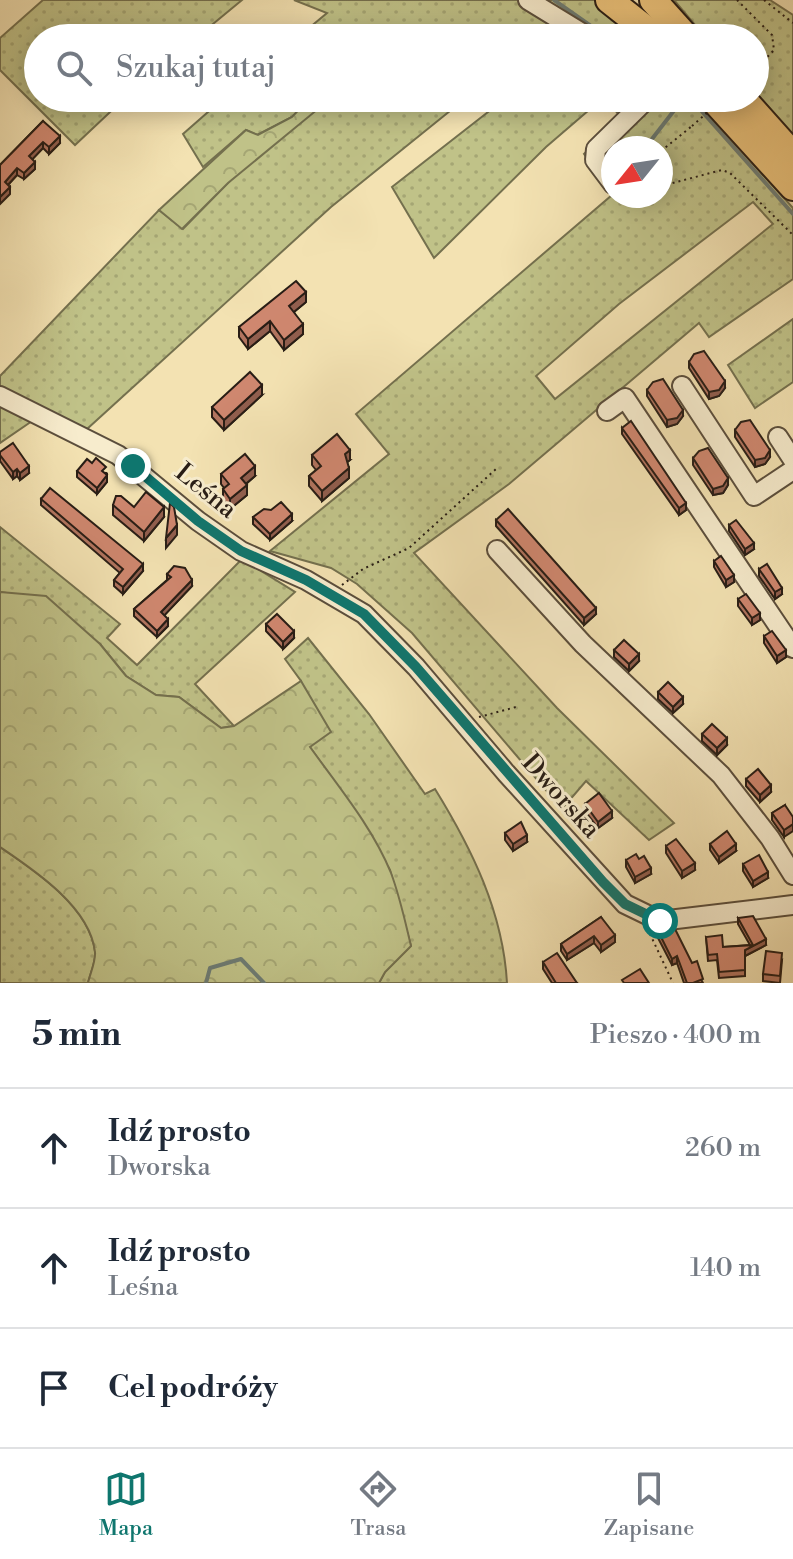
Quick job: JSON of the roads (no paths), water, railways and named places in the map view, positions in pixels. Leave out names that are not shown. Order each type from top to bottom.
[{"type":"highway","points":[[609,0],[649,24]]},
{"type":"highway","points":[[625,0],[655,24]]},
{"type":"highway","points":[[653,0],[665,24]]},
{"type":"highway","points":[[664,0],[669,24]]},
{"type":"highway","points":[[725,112],[793,187]]},
{"type":"highway","points":[[755,112],[793,155]]},
{"type":"street","points":[[528,0],[567,24]]},
{"type":"street","points":[[611,136],[640,112]]},
{"type":"street","points":[[601,145],[596,149],[595,160],[601,168]]},
{"type":"street","points":[[682,386],[754,496],[793,470]]},
{"type":"street","name":"Leśna","points":[[0,396],[118,455],[198,521],[241,551],[335,597]]},
{"type":"street","points":[[607,411],[625,398],[793,648]]},
{"type":"street","points":[[778,437],[793,460]]},
{"type":"street","points":[[497,550],[583,644],[721,775],[770,838],[793,875]]},
{"type":"street","name":"Dworska","points":[[335,597],[386,635],[597,875],[636,911],[660,921],[793,905]]},
{"type":"waterway","points":[[554,0],[588,24]]},
{"type":"waterway","points":[[654,136],[673,112]]},
{"type":"waterway","points":[[702,112],[793,214]]},
{"type":"waterway","points":[[206,983],[210,968],[241,959],[264,983]]}]
